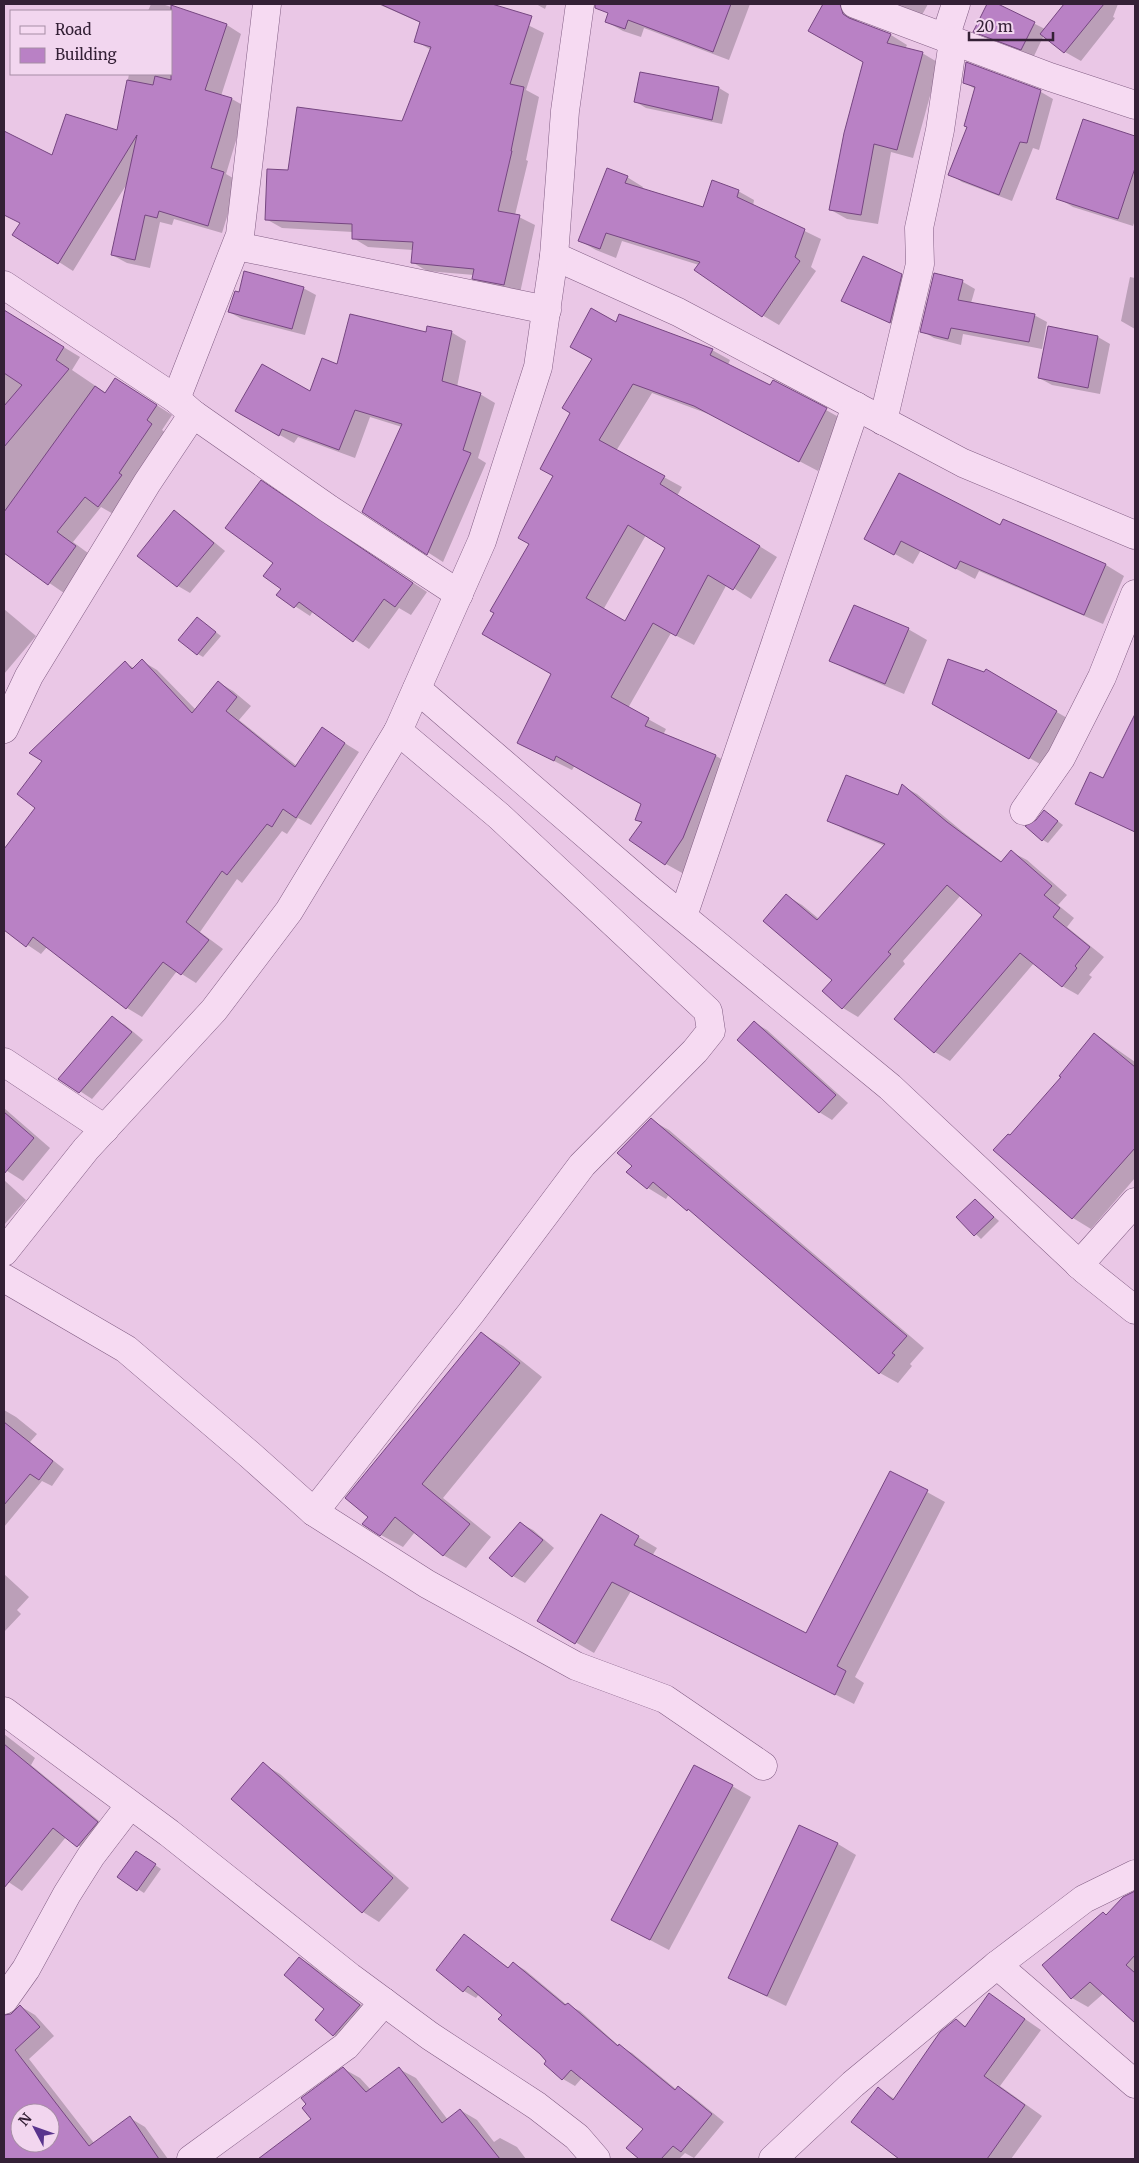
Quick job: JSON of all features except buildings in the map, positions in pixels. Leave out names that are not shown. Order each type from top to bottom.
[{"type":"street","points":[[4,729],[29,676],[147,484],[184,407],[240,235],[267,4]]},
{"type":"street","points":[[4,1252],[105,1129],[214,1010],[289,911],[398,731],[482,541],[538,368],[554,256],[565,111],[580,4]]},
{"type":"street","points":[[855,4],[1050,77],[1135,105]]},
{"type":"street","points":[[884,420],[920,264],[919,228],[940,130],[949,39],[956,4]]},
{"type":"street","points":[[237,246],[546,310]]},
{"type":"street","points":[[554,256],[678,312],[963,463],[1135,534]]},
{"type":"street","points":[[4,284],[329,509],[459,594]]},
{"type":"street","points":[[683,916],[856,406]]},
{"type":"street","points":[[1024,811],[1065,750],[1102,677],[1135,594]]},
{"type":"street","points":[[417,689],[683,916],[890,1087],[1079,1264],[1135,1310]]},
{"type":"street","points":[[314,1512],[471,1313],[582,1165],[695,1051],[711,1031],[708,1011],[499,816],[398,731]]},
{"type":"street","points":[[4,1062],[105,1129]]},
{"type":"street","points":[[1079,1264],[1135,1202]]},
{"type":"street","points":[[4,1278],[126,1349],[250,1454],[314,1512],[427,1584],[576,1666],[665,1699],[763,1766]]},
{"type":"street","points":[[4,1711],[130,1804],[384,2002],[430,2036],[537,2106],[577,2137],[596,2159]]},
{"type":"street","points":[[4,2000],[26,1969],[67,1894],[91,1856],[130,1804]]},
{"type":"street","points":[[774,2159],[853,2084],[997,1965],[1084,1899],[1135,1874]]},
{"type":"street","points":[[997,1965],[1135,2084]]},
{"type":"street","points":[[191,2159],[346,2046],[384,2002]]}]
